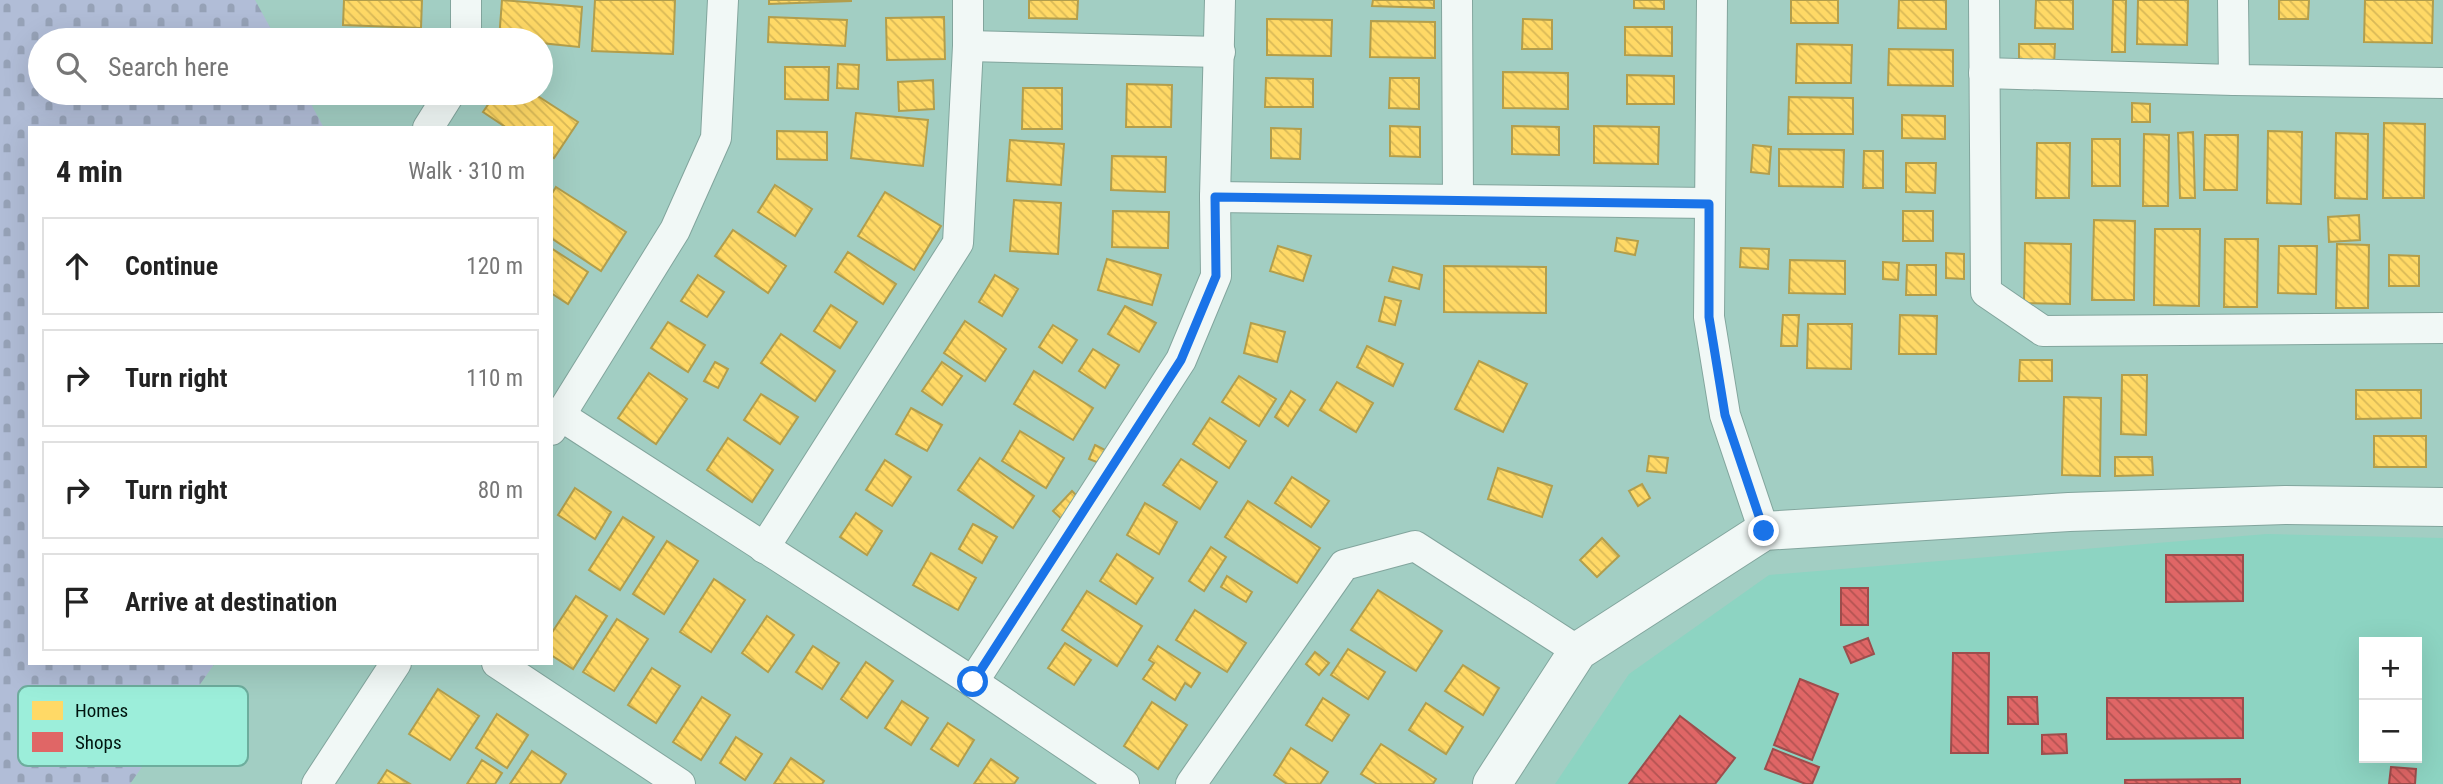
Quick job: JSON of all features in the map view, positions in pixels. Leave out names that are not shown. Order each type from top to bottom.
[{"type":"street","points":[[466,0],[466,28]]},
{"type":"street","points":[[723,0],[716,138],[676,230],[556,423],[765,548],[973,682],[1124,784]]},
{"type":"street","points":[[765,548],[958,243],[968,0]]},
{"type":"street","points":[[973,682],[1181,360],[1216,276],[1215,197],[1220,0]]},
{"type":"street","points":[[1457,0],[1458,199]]},
{"type":"street","points":[[1712,0],[1709,317],[1725,415],[1764,531]]},
{"type":"street","points":[[1984,0],[1986,292],[2043,331],[2443,327]]},
{"type":"street","points":[[2233,0],[2234,80]]},
{"type":"street","points":[[968,46],[1220,52]]},
{"type":"street","points":[[1984,73],[2443,83]]},
{"type":"street","points":[[429,126],[442,105]]},
{"type":"street","points":[[1215,197],[1709,204]]},
{"type":"street","points":[[1492,784],[1578,651],[1764,531],[2069,512],[2285,505],[2443,507]]},
{"type":"street","points":[[1191,784],[1343,565],[1415,546],[1578,651]]},
{"type":"street","points":[[317,784],[395,665]]},
{"type":"street","points":[[500,665],[680,784]]},
{"type":"shaded area","points":[[2267,534],[2443,538],[2443,784],[1555,784],[1629,674],[1769,575]]},
{"type":"green space","points":[[0,0],[255,0],[270,28],[28,28],[28,105],[312,105],[323,126],[28,126],[28,665],[214,665],[199,686],[18,686],[18,766],[143,766],[130,784],[0,784]]},
{"type":"building: Homes","points":[[344,0],[422,0],[421,28],[343,25]]},
{"type":"building: Homes","points":[[502,0],[582,7],[579,47],[553,44],[553,28],[500,28]]},
{"type":"building: Homes","points":[[595,0],[675,0],[673,54],[592,51]]},
{"type":"building: Homes","points":[[769,0],[851,0],[851,1],[769,4]]},
{"type":"building: Homes","points":[[1029,0],[1078,0],[1077,19],[1029,18]]},
{"type":"building: Homes","points":[[1373,0],[1434,0],[1434,8],[1372,6]]},
{"type":"building: Homes","points":[[1634,0],[1664,0],[1664,9],[1634,8]]},
{"type":"building: Homes","points":[[1791,0],[1838,0],[1838,23],[1791,23]]},
{"type":"building: Homes","points":[[1899,0],[1946,0],[1946,29],[1898,28]]},
{"type":"building: Homes","points":[[2036,0],[2073,0],[2073,29],[2035,28]]},
{"type":"building: Homes","points":[[2113,0],[2126,0],[2125,52],[2112,52]]},
{"type":"building: Homes","points":[[2138,0],[2188,0],[2187,45],[2137,44]]},
{"type":"building: Homes","points":[[2279,0],[2309,0],[2308,19],[2279,19]]},
{"type":"building: Homes","points":[[2365,0],[2433,0],[2432,43],[2364,42]]},
{"type":"building: Homes","points":[[769,17],[847,20],[845,46],[768,42]]},
{"type":"building: Homes","points":[[944,17],[945,59],[887,60],[886,18]]},
{"type":"building: Homes","points":[[1267,19],[1332,20],[1331,56],[1267,55]]},
{"type":"building: Homes","points":[[1523,19],[1552,20],[1552,49],[1522,49]]},
{"type":"building: Homes","points":[[1371,21],[1435,22],[1435,58],[1370,57]]},
{"type":"building: Homes","points":[[1625,27],[1672,27],[1672,56],[1625,55]]},
{"type":"building: Homes","points":[[1797,44],[1852,45],[1851,83],[1796,83]]},
{"type":"building: Homes","points":[[2019,44],[2055,44],[2054,65],[2019,64]]},
{"type":"building: Homes","points":[[1889,49],[1953,50],[1953,86],[1888,85]]},
{"type":"building: Homes","points":[[838,64],[859,65],[858,89],[837,88]]},
{"type":"building: Homes","points":[[785,67],[829,67],[828,100],[785,99]]},
{"type":"building: Homes","points":[[1503,72],[1568,73],[1568,109],[1503,108]]},
{"type":"building: Homes","points":[[1627,75],[1674,76],[1674,104],[1627,104]]},
{"type":"building: Homes","points":[[1266,78],[1313,79],[1313,107],[1265,107]]},
{"type":"building: Homes","points":[[1390,78],[1419,78],[1419,109],[1389,108]]},
{"type":"building: Homes","points":[[933,80],[934,109],[899,111],[898,82]]},
{"type":"building: Homes","points":[[1127,84],[1172,85],[1171,127],[1126,127]]},
{"type":"building: Homes","points":[[1023,88],[1062,88],[1062,129],[1022,129]]},
{"type":"building: Homes","points":[[1789,97],[1853,98],[1853,134],[1788,134]]},
{"type":"building: Homes","points":[[2132,103],[2150,104],[2150,122],[2132,122]]},
{"type":"building: Homes","points":[[488,105],[552,105],[578,122],[554,158],[553,126],[504,126],[483,112]]},
{"type":"building: Homes","points":[[856,113],[928,120],[923,166],[851,158]]},
{"type":"building: Homes","points":[[1902,115],[1945,116],[1945,139],[1902,138]]},
{"type":"building: Homes","points":[[2384,123],[2425,124],[2424,198],[2383,198]]},
{"type":"building: Homes","points":[[1390,126],[1420,127],[1420,157],[1390,156]]},
{"type":"building: Homes","points":[[1512,126],[1559,127],[1559,155],[1512,154]]},
{"type":"building: Homes","points":[[1594,126],[1659,127],[1658,164],[1594,163]]},
{"type":"building: Homes","points":[[1271,128],[1301,129],[1300,159],[1271,158]]},
{"type":"building: Homes","points":[[777,131],[827,132],[827,160],[777,159]]},
{"type":"building: Homes","points":[[2268,131],[2302,132],[2301,204],[2267,203]]},
{"type":"building: Homes","points":[[2193,132],[2195,198],[2180,198],[2178,133]]},
{"type":"building: Homes","points":[[2336,133],[2368,134],[2367,199],[2335,198]]},
{"type":"building: Homes","points":[[2144,134],[2169,135],[2168,206],[2143,206]]},
{"type":"building: Homes","points":[[2205,135],[2238,135],[2237,190],[2204,190]]},
{"type":"building: Homes","points":[[2092,139],[2120,139],[2120,186],[2092,186]]},
{"type":"building: Homes","points":[[1010,140],[1064,144],[1061,185],[1007,181]]},
{"type":"building: Homes","points":[[2037,143],[2070,143],[2069,198],[2036,198]]},
{"type":"building: Homes","points":[[1753,145],[1771,147],[1769,174],[1751,172]]},
{"type":"building: Homes","points":[[1779,149],[1844,150],[1843,187],[1779,186]]},
{"type":"building: Homes","points":[[1864,151],[1883,151],[1883,188],[1863,188]]},
{"type":"building: Homes","points":[[1112,156],[1166,157],[1165,192],[1111,190]]},
{"type":"building: Homes","points":[[1906,163],[1936,163],[1935,193],[1906,192]]},
{"type":"building: Homes","points":[[775,185],[812,209],[795,236],[758,212]]},
{"type":"building: Homes","points":[[556,187],[626,232],[601,271],[553,239],[553,192]]},
{"type":"building: Homes","points":[[885,192],[941,226],[914,270],[858,236]]},
{"type":"building: Homes","points":[[1014,200],[1061,203],[1058,254],[1010,251]]},
{"type":"building: Homes","points":[[1113,211],[1169,212],[1168,248],[1112,247]]},
{"type":"building: Homes","points":[[1903,211],[1933,211],[1933,241],[1903,241]]},
{"type":"building: Homes","points":[[2359,215],[2360,240],[2329,242],[2328,217]]},
{"type":"building: Homes","points":[[2094,220],[2135,221],[2134,300],[2092,300]]},
{"type":"building: Homes","points":[[2155,229],[2200,229],[2199,306],[2154,305]]},
{"type":"building: Homes","points":[[733,230],[786,266],[768,293],[715,256]]},
{"type":"building: Homes","points":[[1617,238],[1638,241],[1635,255],[1615,251]]},
{"type":"building: Homes","points":[[2225,239],[2258,239],[2257,307],[2224,307]]},
{"type":"building: Homes","points":[[2025,243],[2071,244],[2070,304],[2024,303]]},
{"type":"building: Homes","points":[[2337,244],[2369,245],[2368,308],[2336,308]]},
{"type":"building: Homes","points":[[1278,246],[1311,256],[1303,281],[1270,271]]},
{"type":"building: Homes","points":[[2279,246],[2317,246],[2316,294],[2278,293]]},
{"type":"building: Homes","points":[[1741,248],[1769,249],[1768,269],[1740,267]]},
{"type":"building: Homes","points":[[553,249],[588,272],[568,304],[553,294]]},
{"type":"building: Homes","points":[[848,252],[896,284],[883,304],[835,272]]},
{"type":"building: Homes","points":[[1946,253],[1964,254],[1964,279],[1946,278]]},
{"type":"building: Homes","points":[[2389,255],[2419,256],[2419,286],[2389,286]]},
{"type":"building: Homes","points":[[1107,259],[1161,275],[1152,305],[1098,290]]},
{"type":"building: Homes","points":[[1790,260],[1845,261],[1845,294],[1789,293]]},
{"type":"building: Homes","points":[[1883,262],[1899,263],[1898,280],[1883,279]]},
{"type":"building: Homes","points":[[1907,265],[1936,265],[1936,295],[1906,295]]},
{"type":"building: Homes","points":[[1444,266],[1546,267],[1546,313],[1444,312]]},
{"type":"building: Homes","points":[[1393,267],[1422,275],[1419,289],[1389,281]]},
{"type":"building: Homes","points":[[698,275],[724,292],[707,317],[681,301]]},
{"type":"building: Homes","points":[[995,275],[1018,289],[1002,316],[979,302]]},
{"type":"building: Homes","points":[[1385,297],[1401,301],[1395,325],[1379,321]]},
{"type":"building: Homes","points":[[831,305],[857,322],[840,348],[814,331]]},
{"type":"building: Homes","points":[[1125,306],[1156,323],[1139,352],[1108,334]]},
{"type":"building: Homes","points":[[1783,315],[1799,315],[1797,346],[1781,346]]},
{"type":"building: Homes","points":[[1900,315],[1937,316],[1936,354],[1899,354]]},
{"type":"building: Homes","points":[[965,321],[1006,349],[985,381],[944,353]]},
{"type":"building: Homes","points":[[668,322],[705,345],[688,372],[651,348]]},
{"type":"building: Homes","points":[[1251,323],[1285,332],[1277,362],[1244,353]]},
{"type":"building: Homes","points":[[1808,324],[1852,324],[1851,369],[1807,368]]},
{"type":"building: Homes","points":[[1053,325],[1077,340],[1062,363],[1039,347]]},
{"type":"building: Homes","points":[[781,334],[835,371],[815,401],[761,363]]},
{"type":"building: Homes","points":[[1367,346],[1403,364],[1393,386],[1357,367]]},
{"type":"building: Homes","points":[[1093,349],[1119,365],[1105,388],[1079,371]]},
{"type":"building: Homes","points":[[2020,360],[2052,360],[2052,381],[2019,381]]},
{"type":"building: Homes","points":[[1479,361],[1527,384],[1503,432],[1455,409]]},
{"type":"building: Homes","points":[[715,362],[728,369],[718,388],[704,381]]},
{"type":"building: Homes","points":[[942,362],[962,376],[942,405],[922,391]]},
{"type":"building: Homes","points":[[1034,371],[1093,408],[1073,440],[1014,404]]},
{"type":"building: Homes","points":[[649,373],[687,399],[656,444],[618,418]]},
{"type":"building: Homes","points":[[2122,375],[2147,375],[2146,435],[2121,434]]},
{"type":"building: Homes","points":[[1239,376],[1276,399],[1259,426],[1222,402]]},
{"type":"building: Homes","points":[[1337,382],[1373,403],[1356,432],[1320,410]]},
{"type":"building: Homes","points":[[2356,390],[2421,390],[2421,418],[2356,419]]},
{"type":"building: Homes","points":[[1291,391],[1305,400],[1288,426],[1275,417]]},
{"type":"building: Homes","points":[[761,394],[798,417],[780,444],[744,420]]},
{"type":"building: Homes","points":[[2064,397],[2101,398],[2100,476],[2062,475]]},
{"type":"building: Homes","points":[[911,408],[942,425],[927,451],[896,434]]},
{"type":"building: Homes","points":[[1210,418],[1246,441],[1229,468],[1193,444]]},
{"type":"building: Homes","points":[[1020,431],[1064,458],[1046,488],[1002,461]]},
{"type":"building: Homes","points":[[2374,436],[2426,436],[2426,467],[2374,467]]},
{"type":"building: Homes","points":[[728,438],[773,470],[752,502],[707,470]]},
{"type":"building: Homes","points":[[1095,445],[1109,452],[1104,465],[1089,459]]},
{"type":"building: Homes","points":[[1649,456],[1668,458],[1666,473],[1647,471]]},
{"type":"building: Homes","points":[[2115,457],[2152,457],[2153,475],[2115,476]]},
{"type":"building: Homes","points":[[980,458],[1034,496],[1013,528],[958,490]]},
{"type":"building: Homes","points":[[1181,459],[1217,482],[1200,509],[1163,485]]},
{"type":"building: Homes","points":[[885,460],[911,477],[892,506],[866,490]]},
{"type":"building: Homes","points":[[1498,468],[1552,486],[1542,517],[1488,499]]},
{"type":"building: Homes","points":[[1292,477],[1329,501],[1311,527],[1275,503]]},
{"type":"building: Homes","points":[[1642,484],[1650,498],[1638,506],[1629,491]]},
{"type":"building: Homes","points":[[575,488],[611,512],[595,539],[558,515]]},
{"type":"building: Homes","points":[[1072,491],[1082,501],[1064,521],[1053,511]]},
{"type":"building: Homes","points":[[1248,501],[1320,548],[1297,583],[1225,537]]},
{"type":"building: Homes","points":[[1145,503],[1177,522],[1159,554],[1127,535]]},
{"type":"building: Homes","points":[[856,513],[882,531],[867,555],[840,537]]},
{"type":"building: Homes","points":[[623,517],[654,537],[620,590],[589,570]]},
{"type":"building: Homes","points":[[973,524],[997,537],[982,563],[959,549]]},
{"type":"building: Homes","points":[[1602,538],[1619,556],[1597,577],[1580,560]]},
{"type":"building: Homes","points":[[667,541],[698,561],[664,614],[633,594]]},
{"type":"building: Homes","points":[[1211,547],[1226,557],[1204,591],[1189,581]]},
{"type":"building: Homes","points":[[931,553],[976,578],[958,610],[913,585]]},
{"type":"building: Homes","points":[[1117,554],[1153,578],[1136,604],[1100,581]]},
{"type":"building: Homes","points":[[1227,576],[1252,592],[1246,602],[1221,587]]},
{"type":"building: Homes","points":[[714,579],[745,600],[711,652],[680,632]]},
{"type":"building: Homes","points":[[1378,590],[1442,631],[1416,671],[1351,630]]},
{"type":"building: Homes","points":[[1087,591],[1142,626],[1117,666],[1062,630]]},
{"type":"building: Homes","points":[[576,596],[607,616],[573,669],[553,656],[553,631]]},
{"type":"building: Homes","points":[[1195,610],[1246,643],[1227,672],[1176,640]]},
{"type":"building: Homes","points":[[767,616],[794,635],[768,672],[742,653]]},
{"type":"building: Homes","points":[[617,619],[648,639],[614,691],[583,672]]},
{"type":"building: Homes","points":[[1065,643],[1091,660],[1074,685],[1048,668]]},
{"type":"building: Homes","points":[[813,646],[839,663],[822,689],[796,672]]},
{"type":"building: Homes","points":[[1158,646],[1200,673],[1191,687],[1185,683],[1175,700],[1143,679],[1154,663],[1149,660]]},
{"type":"building: Homes","points":[[1348,649],[1385,672],[1368,699],[1331,675]]},
{"type":"building: Homes","points":[[1315,652],[1329,663],[1319,675],[1306,664]]},
{"type":"building: Homes","points":[[866,662],[893,681],[867,718],[841,699]]},
{"type":"building: Homes","points":[[1463,665],[1499,688],[1483,715],[1445,691]]},
{"type":"building: Homes","points":[[652,668],[680,686],[656,723],[628,705]]},
{"type":"building: Homes","points":[[438,689],[479,716],[450,760],[409,734]]},
{"type":"building: Homes","points":[[702,697],[730,715],[701,760],[673,742]]},
{"type":"building: Homes","points":[[1323,698],[1349,715],[1332,741],[1306,725]]},
{"type":"building: Homes","points":[[902,701],[928,718],[911,745],[885,728]]},
{"type":"building: Homes","points":[[1152,702],[1187,725],[1158,769],[1124,746]]},
{"type":"building: Homes","points":[[1426,703],[1463,727],[1446,754],[1409,730]]},
{"type":"building: Homes","points":[[497,714],[528,735],[507,768],[476,748]]},
{"type":"building: Homes","points":[[948,723],[974,740],[958,766],[931,749]]},
{"type":"building: Homes","points":[[736,737],[762,754],[745,780],[720,763]]},
{"type":"building: Homes","points":[[1381,744],[1436,779],[1433,784],[1377,784],[1361,774]]},
{"type":"building: Homes","points":[[1291,748],[1328,772],[1320,784],[1287,784],[1274,775]]},
{"type":"building: Homes","points":[[532,751],[566,774],[560,784],[510,784]]},
{"type":"building: Homes","points":[[791,758],[824,781],[822,784],[774,784]]},
{"type":"building: Homes","points":[[991,759],[1018,778],[1014,784],[974,784]]},
{"type":"building: Homes","points":[[482,760],[502,773],[495,784],[467,784]]},
{"type":"building: Homes","points":[[387,770],[410,784],[378,784]]},
{"type":"building: Shops","points":[[2166,555],[2243,555],[2243,601],[2166,602]]},
{"type":"building: Shops","points":[[1841,588],[1868,588],[1868,625],[1841,625]]},
{"type":"building: Shops","points":[[1868,638],[1874,654],[1851,663],[1844,647]]},
{"type":"building: Shops","points":[[1953,653],[1989,653],[1988,753],[1951,753]]},
{"type":"building: Shops","points":[[1800,679],[1838,694],[1812,760],[1774,745]]},
{"type":"building: Shops","points":[[2008,697],[2037,697],[2038,724],[2008,724]]},
{"type":"building: Shops","points":[[2107,698],[2243,698],[2243,738],[2107,739]]},
{"type":"building: Shops","points":[[1680,716],[1735,758],[1715,784],[1629,784]]},
{"type":"building: Shops","points":[[2066,734],[2067,753],[2042,754],[2042,735]]},
{"type":"building: Shops","points":[[1773,749],[1819,767],[1812,784],[1765,769]]},
{"type":"building: Shops","points":[[2391,767],[2416,769],[2415,784],[2389,784]]},
{"type":"building: Shops","points":[[2240,779],[2240,784],[2125,784],[2125,780]]},
{"type":"route","points":[[973,682],[1181,360],[1216,276],[1215,197],[1709,204],[1709,317],[1725,415],[1764,531]]}]
